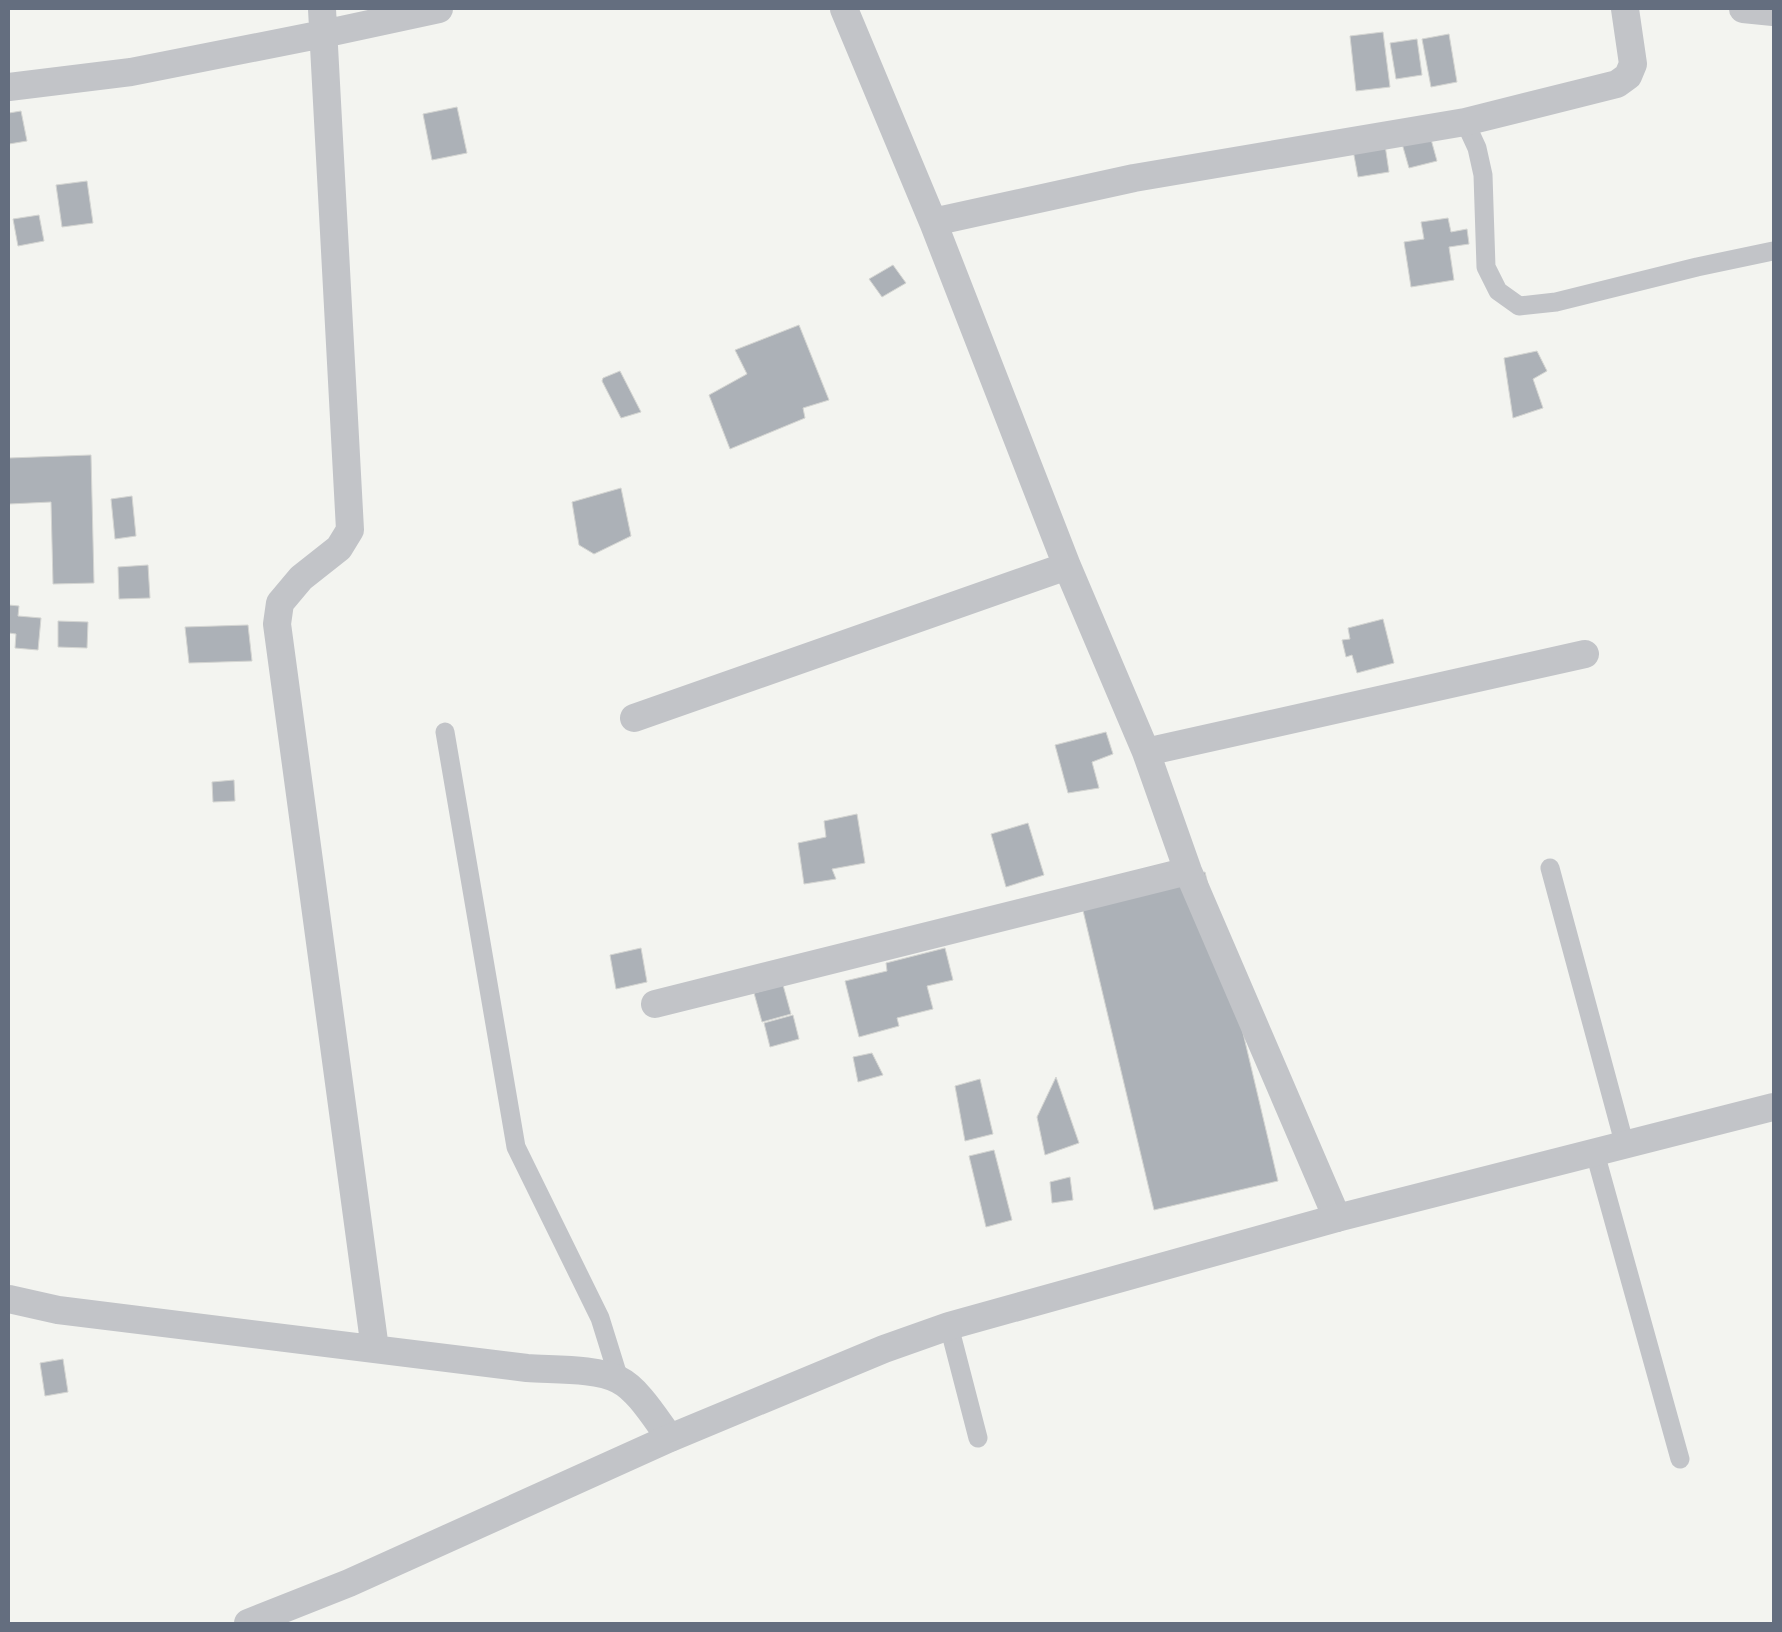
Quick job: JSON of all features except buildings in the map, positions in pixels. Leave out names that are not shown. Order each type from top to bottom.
[{"type":"street","points":[[9,87],[132,72],[322,22],[439,9]]},
{"type":"street","points":[[844,9],[933,222],[1067,566],[1146,752],[1188,870],[1337,1218]]},
{"type":"street","points":[[933,222],[1134,178],[1465,122],[1617,84],[1628,76],[1633,64],[1625,9]]},
{"type":"street","points":[[1743,9],[1773,12]]},
{"type":"street","points":[[322,22],[350,530],[338,548],[301,578],[280,603],[277,624],[375,1349]]},
{"type":"street","points":[[634,718],[1067,566]]},
{"type":"street","points":[[1146,752],[1585,654]]},
{"type":"street","points":[[655,1004],[1188,870]]},
{"type":"street","points":[[248,1623],[349,1583],[670,1438],[884,1349],[949,1326],[1337,1218],[1773,1107]]},
{"type":"street","points":[[9,1299],[58,1310],[527,1368],[595,1373],[619,1379],[632,1390],[670,1438]]},
{"type":"lane","points":[[1465,122],[1477,148],[1483,175],[1486,267],[1498,291],[1520,306],[1556,302],[1697,267],[1773,251]]},
{"type":"lane","points":[[445,732],[516,1147],[600,1318],[619,1379]]},
{"type":"lane","points":[[1550,868],[1625,1146]]},
{"type":"lane","points":[[1595,1153],[1680,1459]]},
{"type":"lane","points":[[949,1326],[978,1438]]}]
